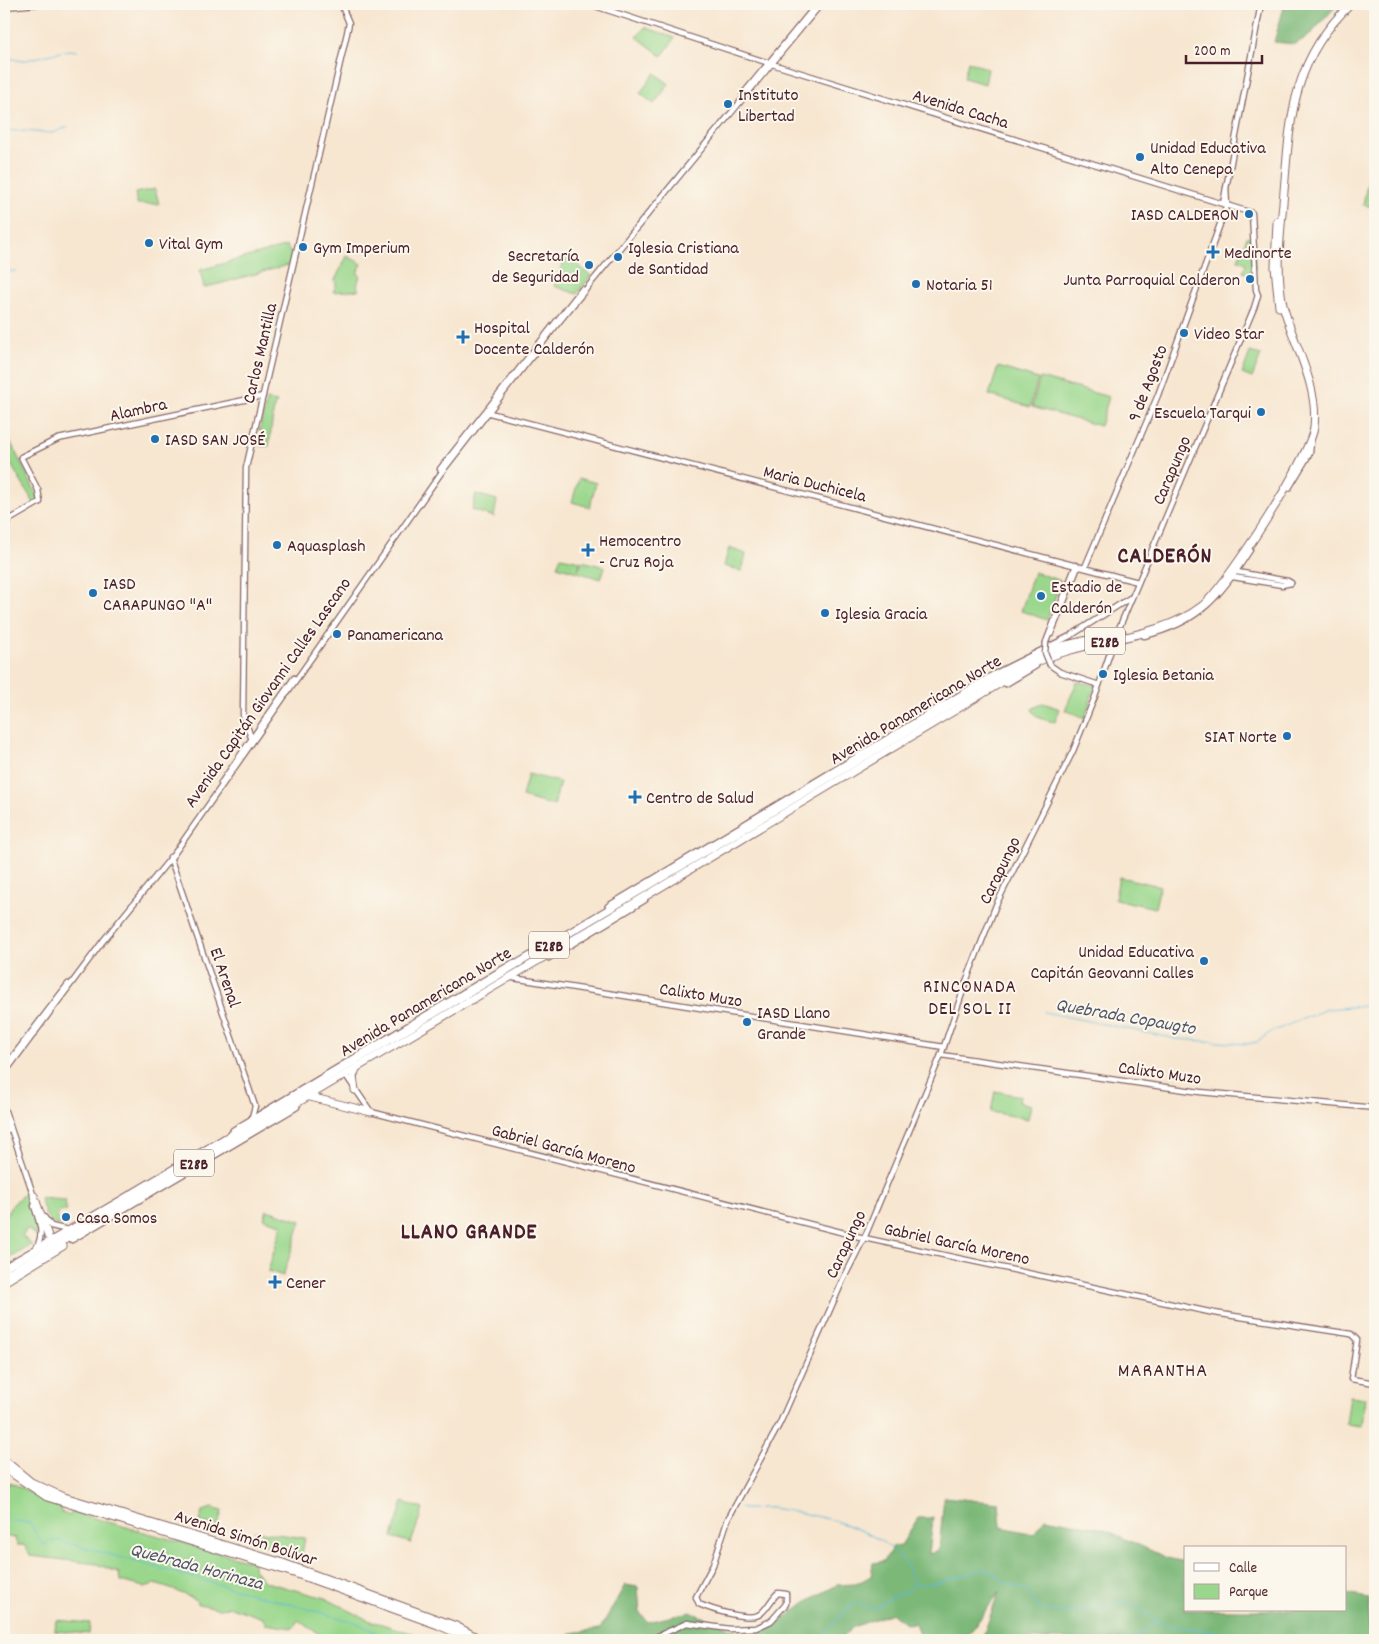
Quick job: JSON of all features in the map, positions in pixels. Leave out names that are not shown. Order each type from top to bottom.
[{"type":"highway","name":"Avenida Panamericana Norte","points":[[4,1268],[269,1110],[356,1069],[450,1001],[808,799],[839,778],[855,762],[972,691],[1054,648],[1142,629],[1178,617],[1201,602],[1214,590],[1236,559],[1304,447],[1310,429],[1309,402],[1276,292],[1275,251],[1283,138],[1289,101],[1305,59],[1324,29],[1346,4]]},
{"type":"highway","name":"Avenida Panamericana Norte","points":[[341,1075],[432,1015],[480,995],[668,878],[778,806],[968,704],[1027,667],[1057,652],[1160,628],[1182,619],[1202,606],[1216,593],[1234,569],[1311,440],[1315,422],[1314,401],[1284,306],[1280,276],[1287,140],[1295,96],[1309,60],[1322,39],[1351,4]]},
{"type":"highway","points":[[355,1090],[356,1069]]},
{"type":"highway","name":"Avenida Panamericana Norte","points":[[4,1279],[307,1092]]},
{"type":"highway","points":[[307,1092],[363,1107],[372,1112]]},
{"type":"highway","points":[[34,1196],[48,1236]]},
{"type":"highway","points":[[4,1279],[72,1240],[84,1229]]},
{"type":"highway","points":[[4,1279],[35,1261]]},
{"type":"highway","name":"Avenida Simón Bolívar","points":[[4,1460],[31,1482],[61,1496],[280,1562],[456,1626],[482,1640]]},
{"type":"highway","name":"Avenida Simón Bolívar","points":[[4,1468],[47,1497],[297,1574],[438,1625],[472,1640]]},
{"type":"street","points":[[4,7],[38,4]]},
{"type":"street","name":"Carlos Mantilla","points":[[252,741],[243,715],[246,468],[348,33],[348,23],[342,4]]},
{"type":"street","name":"Avenida Cacha","points":[[589,4],[770,63],[1253,214],[1256,290]]},
{"type":"street","name":"Avenida Capitán Giovanni Calles Lascano","points":[[4,1074],[103,941],[170,858],[433,483],[583,292],[817,4]]},
{"type":"street","points":[[770,63],[821,4]]},
{"type":"street","points":[[1225,205],[1226,188],[1261,4]]},
{"type":"street","name":"9 de Agosto","points":[[1085,567],[1154,406],[1225,205]]},
{"type":"street","name":"Carapungo","points":[[1117,633],[1130,598],[1254,308],[1258,295],[1256,290]]},
{"type":"street","name":"Alambra","points":[[4,523],[35,506],[41,498],[21,457],[58,439],[263,396]]},
{"type":"street","name":"Maria Duchicela","points":[[487,412],[1138,582]]},
{"type":"street","name":"Avenida Panamericana Norte","points":[[356,1069],[480,995],[513,978],[968,704],[1066,652],[1160,632],[1182,623],[1214,601],[1237,572],[1299,473],[1310,453],[1311,440]]},
{"type":"street","points":[[1078,565],[1047,642],[1048,653],[1052,665],[1060,672],[1099,685]]},
{"type":"street","points":[[1233,577],[1284,586],[1291,583],[1237,572]]},
{"type":"street","name":"Avenida Panamericana Norte","points":[[541,948],[972,691],[1009,665],[1070,636],[1130,598]]},
{"type":"street","name":"Carapungo","points":[[649,1640],[687,1623],[730,1629],[756,1628],[771,1621],[786,1604],[786,1594],[778,1593],[762,1613],[750,1617],[709,1608],[699,1604],[696,1597],[713,1565],[728,1519],[780,1423],[843,1280],[864,1238],[941,1055],[967,979],[996,905],[1073,751],[1099,685],[1110,650],[1118,642]]},
{"type":"street","points":[[1107,644],[1110,650]]},
{"type":"street","points":[[1052,665],[1061,670],[1095,680],[1100,678]]},
{"type":"street","name":"Avenida Capitán Giovanni Calles Lascano","points":[[4,1068],[132,900],[170,858]]},
{"type":"street","name":"El Arenal","points":[[170,858],[255,1106]]},
{"type":"street","name":"Calixto Muzo","points":[[513,978],[944,1047]]},
{"type":"street","name":"Avenida Panamericana Norte","points":[[72,1240],[175,1180],[307,1092],[432,1015]]},
{"type":"street","name":"Calixto Muzo","points":[[941,1055],[1200,1092],[1375,1108]]},
{"type":"street","points":[[341,1075],[355,1090],[363,1107]]},
{"type":"street","points":[[250,1121],[255,1106],[269,1110]]},
{"type":"street","points":[[4,1108],[34,1196],[51,1226],[68,1230]]},
{"type":"street","name":"Gabriel García Moreno","points":[[372,1112],[864,1238],[1214,1313],[1351,1334],[1357,1340],[1351,1379],[1375,1383]]},
{"type":"street","points":[[4,1118],[41,1229],[40,1239],[35,1250]]},
{"type":"green space","points":[[1285,4],[1338,4],[1309,36],[1295,44],[1274,42]]},
{"type":"green space","points":[[645,27],[675,38],[662,56],[637,37]]},
{"type":"green space","points":[[968,61],[988,69],[985,84],[964,78]]},
{"type":"green space","points":[[655,73],[669,84],[654,104],[640,93]]},
{"type":"green space","points":[[1370,169],[1375,170],[1375,207],[1363,205]]},
{"type":"green space","points":[[155,189],[159,204],[137,204],[135,193]]},
{"type":"green space","points":[[1247,237],[1254,238],[1255,269],[1246,273],[1243,272],[1246,263],[1238,260]]},
{"type":"green space","points":[[287,246],[290,253],[294,252],[292,264],[204,288],[200,270]]},
{"type":"green space","points":[[347,256],[362,264],[357,273],[360,275],[357,286],[359,290],[333,292],[336,286],[335,280]]},
{"type":"green space","points":[[565,258],[575,262],[591,276],[577,294],[554,286]]},
{"type":"green space","points":[[1250,352],[1261,355],[1252,378],[1242,374]]},
{"type":"green space","points":[[998,367],[1038,379],[1030,407],[989,395]]},
{"type":"green space","points":[[1040,378],[1109,397],[1100,426],[1032,407]]},
{"type":"green space","points":[[267,400],[277,402],[274,407],[269,446],[260,446],[261,433],[259,431]]},
{"type":"green space","points":[[8,437],[39,499],[35,505],[4,453],[4,439]]},
{"type":"green space","points":[[579,478],[596,483],[590,507],[572,502]]},
{"type":"green space","points":[[476,494],[497,500],[494,517],[472,510]]},
{"type":"green space","points":[[729,548],[746,554],[742,571],[724,566]]},
{"type":"green space","points":[[561,557],[580,561],[578,570],[582,561],[605,567],[601,579],[557,566]]},
{"type":"green space","name":"Estadio de Calderón","points":[[1034,572],[1061,581],[1047,620],[1021,611]]},
{"type":"green space","points":[[1077,682],[1095,685],[1085,718],[1065,710]]},
{"type":"green space","points":[[1043,703],[1060,709],[1055,722],[1041,718],[1033,712],[1032,709]]},
{"type":"green space","points":[[528,774],[560,782],[554,806],[522,797]]},
{"type":"green space","points":[[1119,877],[1160,886],[1155,908],[1115,899]]},
{"type":"green space","points":[[995,1091],[1020,1096],[1019,1102],[1031,1105],[1028,1119],[991,1112]]},
{"type":"green space","points":[[27,1192],[37,1236],[27,1229],[22,1236],[32,1245],[9,1259],[4,1238],[4,1221],[12,1206]]},
{"type":"green space","points":[[40,1198],[64,1200],[67,1211],[58,1212],[57,1218],[60,1225],[55,1224],[49,1219]]},
{"type":"green space","points":[[267,1210],[301,1221],[283,1276],[268,1271],[282,1224],[264,1219]]},
{"type":"green space","points":[[1350,1396],[1365,1398],[1362,1426],[1346,1424]]},
{"type":"green space","points":[[10,1482],[60,1507],[61,1512],[69,1516],[72,1512],[253,1562],[253,1568],[265,1582],[325,1598],[368,1620],[418,1635],[425,1640],[328,1640],[298,1620],[293,1628],[265,1624],[263,1618],[231,1607],[217,1608],[199,1604],[194,1599],[155,1584],[144,1587],[120,1581],[119,1573],[97,1564],[31,1556],[24,1545],[17,1545],[15,1538],[4,1536],[4,1493]]},
{"type":"green space","points":[[944,1497],[999,1503],[1001,1527],[1034,1534],[1046,1518],[1104,1529],[1167,1558],[1184,1562],[1184,1612],[1346,1612],[1346,1594],[1369,1598],[1369,1630],[1375,1634],[1375,1640],[982,1639],[999,1592],[967,1637],[918,1640],[921,1639],[915,1623],[905,1624],[892,1613],[853,1627],[839,1640],[567,1640],[571,1633],[600,1629],[625,1585],[638,1587],[640,1613],[648,1622],[690,1612],[746,1634],[778,1624],[804,1603],[837,1585],[856,1584],[871,1576],[873,1563],[884,1561],[894,1545],[900,1547],[918,1518],[933,1518],[929,1554],[939,1551]]},
{"type":"green space","points":[[403,1502],[423,1509],[411,1543],[392,1537]]},
{"type":"green space","points":[[212,1508],[222,1511],[218,1526],[200,1522],[202,1511]]},
{"type":"green space","points":[[255,1531],[305,1538],[302,1554],[252,1542]]},
{"type":"green space","points":[[56,1620],[90,1623],[89,1634],[55,1631]]},
{"type":"waterway","points":[[4,57],[22,61],[69,50],[77,51]]},
{"type":"waterway","points":[[4,130],[53,133],[67,127]]},
{"type":"waterway","points":[[4,272],[16,271]]},
{"type":"waterway","name":"Quebrada Copaugto","points":[[1044,1012],[1177,1039],[1247,1044],[1257,1042],[1271,1032],[1327,1009],[1375,1005]]},
{"type":"waterway","points":[[740,1508],[771,1508],[823,1518],[859,1530],[890,1547],[902,1559],[914,1583]]},
{"type":"waterway","name":"Quebrada Horinaza","points":[[4,1520],[30,1523],[43,1545],[57,1540],[355,1622],[391,1640]]},
{"type":"waterway","points":[[818,1640],[851,1606],[858,1603],[871,1608],[877,1607],[897,1594],[906,1592],[914,1584],[931,1584],[986,1569],[1009,1584],[1028,1591],[1037,1608],[1067,1613],[1126,1601],[1164,1625],[1279,1640]]},
{"type":"waterway","points":[[1134,1640],[1137,1635],[1158,1620]]},
{"type":"place","name":"Instituto Libertad","points":[[728,104]]},
{"type":"place","name":"Unidad Educativa Alto Cenepa","points":[[1140,157]]},
{"type":"place","name":"IASD CALDERON","points":[[1249,214]]},
{"type":"place","name":"Vital Gym","points":[[149,243]]},
{"type":"place","name":"Gym Imperium","points":[[303,247]]},
{"type":"place","name":"Medinorte","points":[[1213,252]]},
{"type":"place","name":"Iglesia Cristiana de Santidad","points":[[618,257]]},
{"type":"place","name":"Secretaría de Seguridad","points":[[589,265]]},
{"type":"place","name":"Junta Parroquial Calderon","points":[[1250,279]]},
{"type":"place","name":"Notaria 51","points":[[916,284]]},
{"type":"place","name":"Video Star","points":[[1184,333]]},
{"type":"place","name":"Hospital Docente Calderón","points":[[463,337]]},
{"type":"place","name":"Escuela Tarqui","points":[[1261,412]]},
{"type":"place","name":"IASD SAN JOSÉ","points":[[155,439]]},
{"type":"place","name":"Aquasplash","points":[[277,545]]},
{"type":"place","name":"Hemocentro - Cruz Roja","points":[[588,550]]},
{"type":"place","name":"IASD CARAPUNGO \"A\"","points":[[93,593]]},
{"type":"place","name":"Estadio de Calderón","points":[[1041,596]]},
{"type":"place","name":"Iglesia Gracia","points":[[825,613]]},
{"type":"place","name":"Panamericana","points":[[337,634]]},
{"type":"place","name":"Iglesia Betania","points":[[1103,674]]},
{"type":"place","name":"SIAT Norte","points":[[1287,736]]},
{"type":"place","name":"Centro de Salud","points":[[635,797]]},
{"type":"place","name":"Unidad Educativa Capitán Geovanni Calles","points":[[1204,961]]},
{"type":"place","name":"IASD Llano Grande","points":[[747,1022]]},
{"type":"place","name":"Casa Somos","points":[[66,1217]]},
{"type":"place","name":"Cener","points":[[275,1282]]},
{"type":"district","name":"CALDERÓN","points":[[1165,554]]},
{"type":"district","name":"RINCONADA DEL SOL II","points":[[970,996]]},
{"type":"district","name":"LLANO GRANDE","points":[[469,1230]]},
{"type":"district","name":"MARANTHA","points":[[1163,1369]]}]
